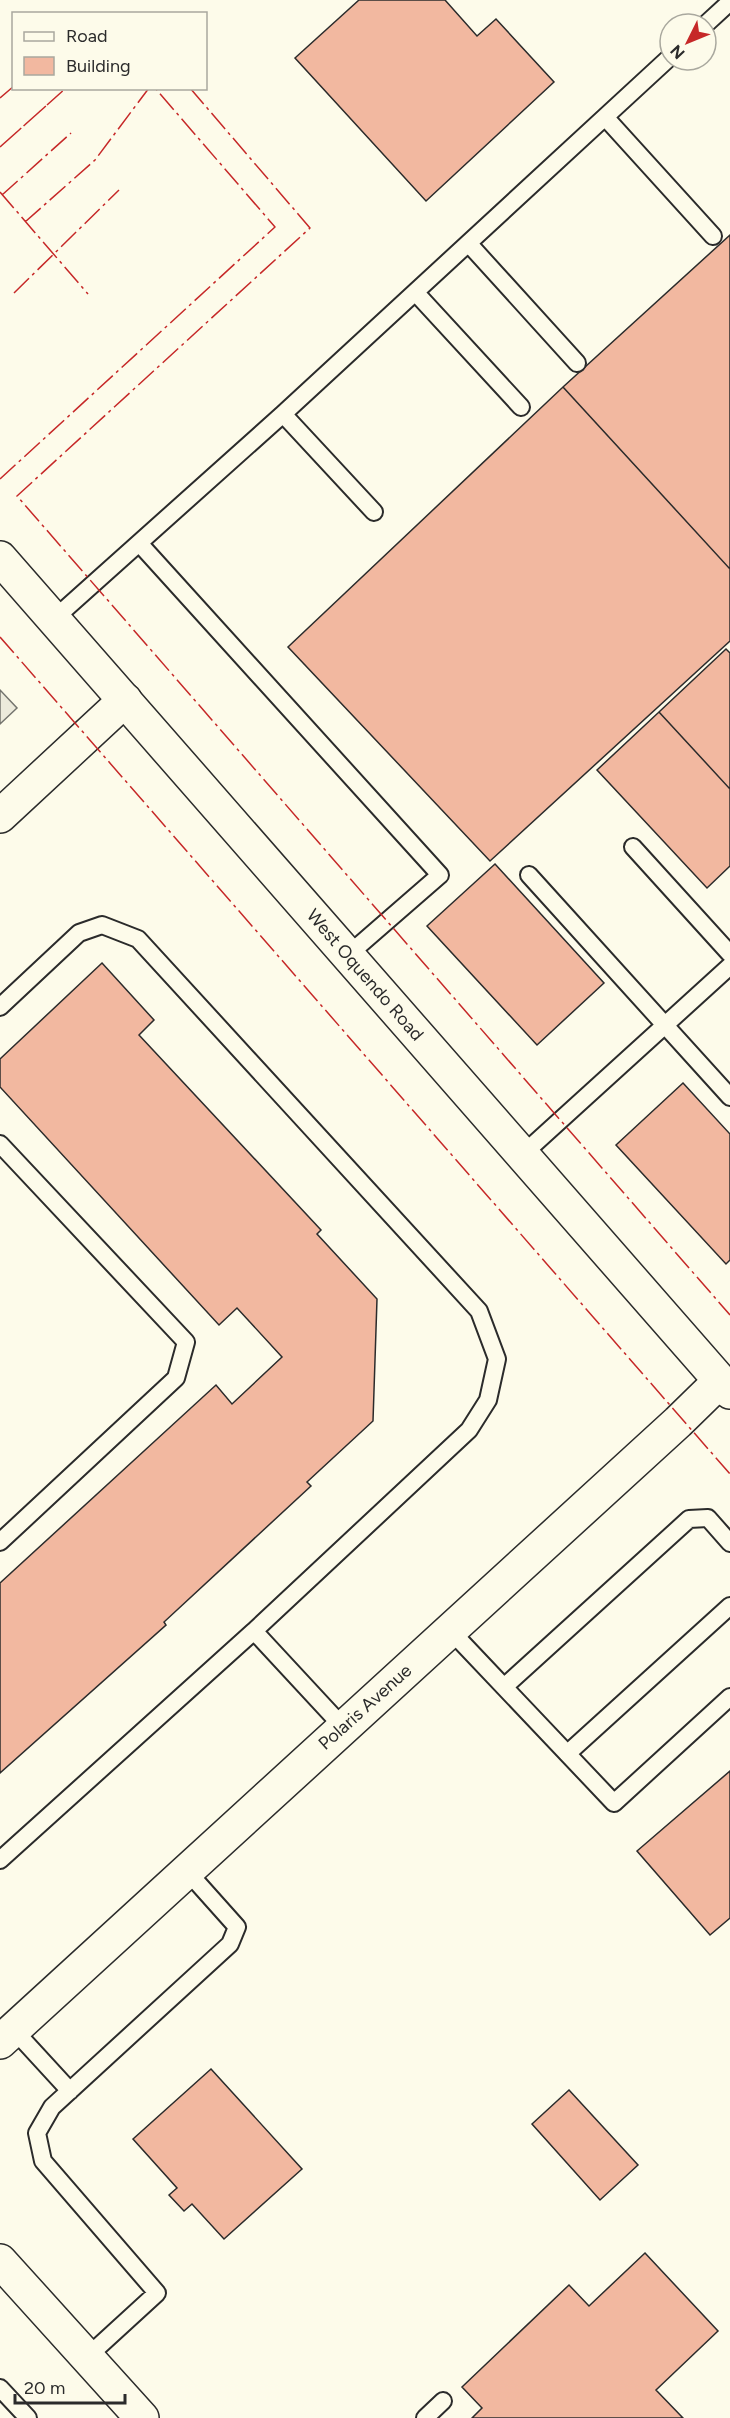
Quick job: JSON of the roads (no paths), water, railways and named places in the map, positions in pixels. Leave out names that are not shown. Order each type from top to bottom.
[{"type":"street","name":"West Oquendo Road","points":[[0,558],[522,1155],[727,1382]]},
{"type":"street","points":[[0,816],[124,700]]},
{"type":"street","name":"Polaris Avenue","points":[[7,2036],[678,1422],[727,1382]]},
{"type":"street","points":[[0,2261],[142,2418]]},
{"type":"lane","points":[[718,13],[730,2]]},
{"type":"lane","points":[[54,619],[416,293],[658,68]]},
{"type":"lane","points":[[605,117],[713,236]]},
{"type":"lane","points":[[469,244],[577,363]]},
{"type":"lane","points":[[416,293],[521,407]]},
{"type":"lane","points":[[283,414],[374,512]]},
{"type":"lane","points":[[139,543],[440,875],[348,955]]},
{"type":"lane","points":[[633,847],[730,954]]},
{"type":"lane","points":[[529,875],[730,1096]]},
{"type":"lane","points":[[0,1007],[79,933],[102,926],[138,939],[479,1311],[497,1359],[488,1400],[469,1430],[254,1631],[0,1860]]},
{"type":"lane","points":[[522,1155],[730,966]]},
{"type":"lane","points":[[0,1144],[186,1342],[176,1378],[0,1542]]},
{"type":"lane","points":[[504,1687],[689,1519],[708,1518],[730,1543]]},
{"type":"lane","points":[[568,1753],[730,1606]]},
{"type":"lane","points":[[450,1630],[614,1803],[730,1697]]},
{"type":"lane","points":[[254,1631],[343,1727]]},
{"type":"lane","points":[[86,2358],[157,2293],[43,2161],[37,2133],[52,2107],[231,1944],[237,1928],[187,1871]]},
{"type":"lane","points":[[7,2036],[70,2091]]},
{"type":"lane","points":[[0,2388],[28,2418]]},
{"type":"lane","points":[[425,2418],[443,2401]]}]
